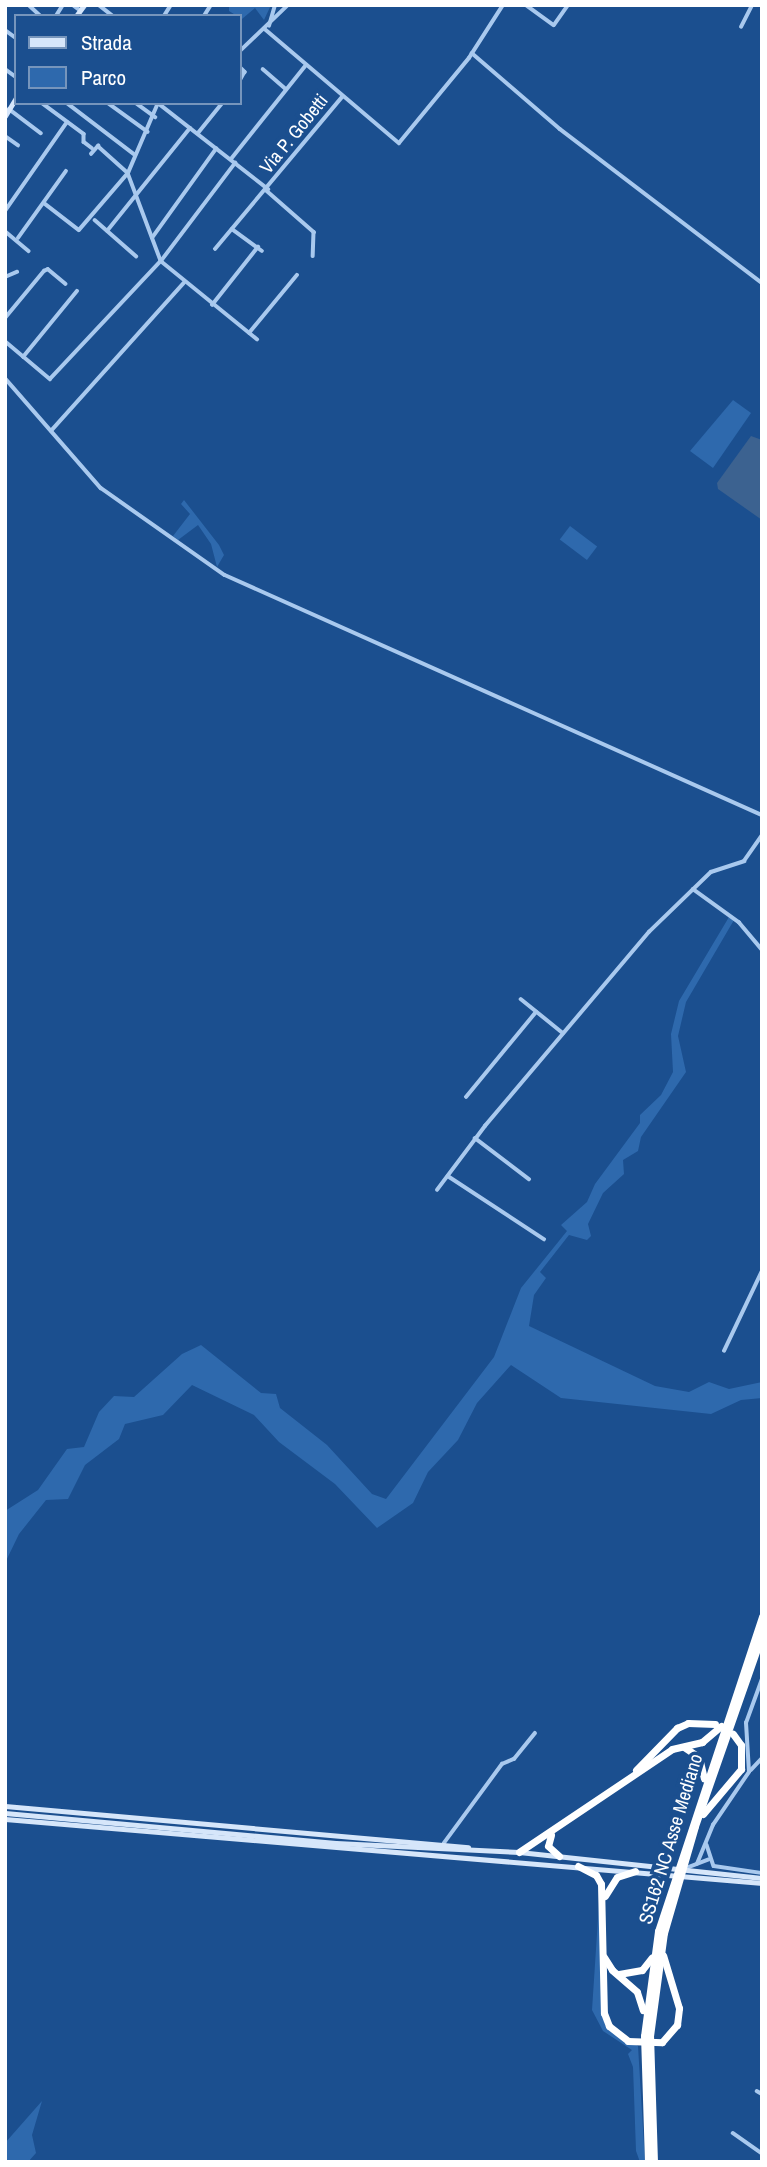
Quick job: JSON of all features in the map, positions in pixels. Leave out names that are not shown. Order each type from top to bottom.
[{"type":"highway","name":"SS162 NC Asse Mediano","points":[[648,2162],[645,2020],[654,1953],[720,1723],[761,1617]]},
{"type":"highway","name":"SS162 NC Asse Mediano","points":[[687,1843],[762,1635]]},
{"type":"highway","points":[[628,1778],[677,1728],[688,1723],[720,1723]]},
{"type":"highway","points":[[519,1852],[551,1834],[672,1749],[711,1737],[720,1723]]},
{"type":"highway","points":[[695,1826],[741,1769],[741,1745],[733,1734]]},
{"type":"highway","points":[[683,1747],[699,1758],[705,1780]]},
{"type":"highway","points":[[551,1834],[548,1845],[559,1856]]},
{"type":"highway","points":[[578,1866],[596,1875],[604,1899],[602,1996],[608,2026],[628,2041],[662,2042],[679,2017],[665,1967],[664,1933]]},
{"type":"highway","points":[[604,1899],[612,1882],[635,1871]]},
{"type":"highway","name":"SS162 NC Asse Mediano","points":[[647,2036],[668,1901]]},
{"type":"highway","points":[[617,1973],[642,1970],[654,1953]]},
{"type":"highway","points":[[604,1956],[637,1992],[645,2020]]},
{"type":"highway","name":"SS162 NC Asse Mediano","points":[[647,2054],[654,2162]]},
{"type":"main road","points":[[5,116],[14,101]]},
{"type":"main road","points":[[5,1806],[323,1839],[519,1852],[762,1875]]},
{"type":"main road","points":[[5,1813],[316,1842],[323,1839],[444,1843],[474,1849]]},
{"type":"main road","points":[[5,1819],[326,1849],[578,1866],[762,1883]]},
{"type":"main road","points":[[323,1839],[320,1843],[326,1849]]},
{"type":"street","points":[[73,5],[80,10]]},
{"type":"street","points":[[267,27],[275,5]]},
{"type":"street","points":[[242,49],[288,5]]},
{"type":"street","points":[[267,27],[342,97],[399,143],[472,53],[503,5]]},
{"type":"street","points":[[526,5],[554,25],[568,5]]},
{"type":"street","points":[[741,27],[752,5]]},
{"type":"street","points":[[472,53],[550,121],[762,283]]},
{"type":"street","points":[[231,159],[306,64]]},
{"type":"street","points":[[263,69],[286,89]]},
{"type":"street","name":"Via P. Gobetti","points":[[215,249],[342,97]]},
{"type":"street","points":[[45,105],[84,134],[84,142],[92,148]]},
{"type":"street","points":[[70,105],[134,153]]},
{"type":"street","points":[[110,105],[148,132]]},
{"type":"street","points":[[139,105],[155,117]]},
{"type":"street","points":[[44,203],[79,230],[128,173],[134,153],[148,132],[158,105]]},
{"type":"street","points":[[161,105],[231,159],[314,232],[313,256]]},
{"type":"street","points":[[198,133],[220,105]]},
{"type":"street","points":[[9,109],[41,133]]},
{"type":"street","points":[[5,211],[68,122]]},
{"type":"street","points":[[107,231],[190,128]]},
{"type":"street","points":[[5,136],[18,145]]},
{"type":"street","points":[[91,154],[99,146],[128,173],[161,261],[184,283],[257,339]]},
{"type":"street","points":[[152,238],[217,148]]},
{"type":"street","points":[[5,341],[50,379],[161,261],[235,163]]},
{"type":"street","points":[[18,238],[66,171]]},
{"type":"street","points":[[95,220],[136,256]]},
{"type":"street","points":[[232,229],[262,251]]},
{"type":"street","points":[[5,231],[29,251]]},
{"type":"street","points":[[212,305],[258,247]]},
{"type":"street","points":[[5,317],[44,271],[48,270],[66,284]]},
{"type":"street","points":[[5,277],[17,272]]},
{"type":"street","points":[[249,333],[297,275],[291,272]]},
{"type":"street","points":[[51,431],[184,283]]},
{"type":"street","points":[[23,357],[77,291]]},
{"type":"street","points":[[5,378],[101,488],[225,575],[762,815]]},
{"type":"street","points":[[437,1190],[475,1138],[649,932],[692,889],[718,868],[744,861],[762,835]]},
{"type":"street","points":[[692,889],[739,922],[762,949]]},
{"type":"street","points":[[520,999],[563,1033]]},
{"type":"street","points":[[466,1097],[536,1012]]},
{"type":"street","points":[[475,1138],[529,1179]]},
{"type":"street","points":[[448,1176],[544,1238]]},
{"type":"street","points":[[724,1351],[762,1270]]},
{"type":"street","points":[[749,1772],[746,1723],[762,1679]]},
{"type":"street","points":[[444,1843],[502,1764],[514,1759],[535,1733]]},
{"type":"street","points":[[696,1864],[749,1772],[762,1758]]},
{"type":"street","points":[[707,1841],[708,1860]]},
{"type":"street","points":[[682,1869],[708,1860]]},
{"type":"street","points":[[708,1860],[721,1869],[762,1875]]},
{"type":"street","points":[[757,2091],[762,2094]]},
{"type":"street","points":[[733,2133],[762,2153]]},
{"type":"green space","points":[[229,5],[271,5],[264,20],[255,8],[242,19],[242,14],[229,11]]},
{"type":"green space","points":[[733,400],[751,413],[713,468],[690,451]]},
{"type":"green space","points":[[184,500],[224,555],[217,567],[211,544],[198,525],[178,540],[173,536],[190,514],[181,504]]},
{"type":"green space","points":[[570,526],[597,546],[587,560],[560,540]]},
{"type":"green space","points":[[729,917],[734,920],[686,1002],[678,1036],[686,1072],[641,1137],[638,1151],[623,1160],[624,1174],[603,1193],[588,1224],[591,1236],[587,1240],[569,1235],[540,1272],[546,1278],[534,1295],[529,1326],[655,1386],[689,1392],[709,1382],[729,1389],[762,1382],[762,1398],[741,1400],[711,1414],[561,1398],[511,1365],[477,1403],[458,1440],[428,1472],[413,1503],[377,1528],[335,1484],[279,1442],[254,1415],[192,1385],[163,1415],[125,1424],[119,1439],[85,1465],[68,1499],[46,1500],[19,1534],[5,1563],[5,1511],[38,1490],[67,1449],[84,1447],[99,1412],[114,1396],[134,1397],[182,1354],[201,1345],[261,1393],[276,1394],[280,1408],[327,1445],[372,1494],[386,1499],[494,1357],[521,1288],[567,1231],[561,1225],[587,1202],[595,1184],[640,1123],[640,1115],[661,1095],[673,1072],[671,1034],[679,1001]]},
{"type":"green space","points":[[600,1888],[600,1962],[610,2030],[638,2046],[645,2162],[640,2162],[636,2151],[633,2067],[628,2054],[632,2050],[603,2031],[592,2010]]},
{"type":"green space","points":[[42,2101],[32,2135],[36,2153],[28,2162],[5,2162],[5,2143]]},
{"type":"shaded area","points":[[751,436],[762,440],[762,520],[718,489],[717,483]]}]
